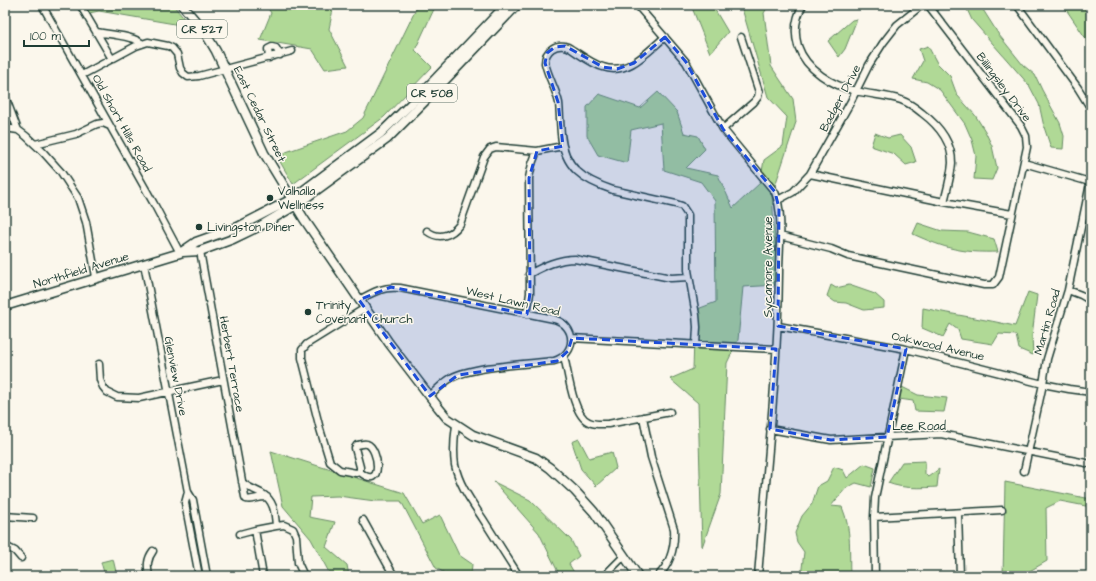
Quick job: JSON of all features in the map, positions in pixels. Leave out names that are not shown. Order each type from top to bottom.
[{"type":"main road","name":"East Cedar Street","points":[[182,5],[204,31],[224,68],[264,153],[294,202],[359,300],[447,418],[456,425],[485,440],[536,458],[550,468],[575,491],[594,512],[638,576]]},
{"type":"main road","name":"CR 508","points":[[487,30],[506,5]]},
{"type":"main road","name":"CR 508","points":[[180,253],[200,251],[226,242],[262,226],[294,202],[386,139],[394,126],[487,30],[517,5]]},
{"type":"main road","name":"CR 508","points":[[180,253],[196,242],[226,232],[294,202]]},
{"type":"main road","points":[[200,251],[201,245],[224,236],[226,232]]},
{"type":"main road","name":"Northfield Avenue","points":[[5,306],[96,277],[164,259],[180,253]]},
{"type":"street","name":"Old Short Hills Road","points":[[42,5],[180,253]]},
{"type":"street","name":"Sycamore Avenue","points":[[637,5],[686,62],[723,128],[775,192],[778,200],[780,236],[778,326],[758,576]]},
{"type":"street","points":[[803,5],[798,17],[796,32],[799,47],[803,56],[811,66],[828,79],[846,88],[894,98],[908,103],[929,118],[941,130],[949,147],[952,164],[944,202]]},
{"type":"street","name":"Badger Drive","points":[[778,200],[793,192],[810,174],[850,103],[869,65],[883,43],[897,25],[922,5]]},
{"type":"street","name":"Billingsley Drive","points":[[780,236],[830,249],[848,256],[984,285],[993,285],[999,277],[1024,163],[1027,147],[1026,136],[1021,126],[928,5]]},
{"type":"street","points":[[1017,5],[1078,88],[1091,109]]},
{"type":"street","points":[[82,8],[112,59]]},
{"type":"street","points":[[96,32],[135,39],[142,44]]},
{"type":"street","points":[[665,37],[634,63],[623,68],[617,69],[603,67],[565,46],[558,46],[549,50],[545,63],[558,102],[565,156],[576,170],[594,182],[613,190],[676,204],[684,209],[688,215],[687,255],[689,277],[696,315],[696,345]]},
{"type":"street","points":[[723,128],[754,102],[758,97],[759,92],[741,37]]},
{"type":"street","points":[[82,75],[148,42],[172,48],[177,54],[180,68],[188,77],[199,76],[224,68],[238,66],[292,52]]},
{"type":"street","points":[[269,58],[268,49],[272,47],[276,48],[280,55]]},
{"type":"street","points":[[5,96],[18,130]]},
{"type":"street","points":[[35,144],[76,134],[97,124],[103,123],[110,126]]},
{"type":"street","points":[[5,128],[18,130],[35,144],[61,172],[78,198],[86,222],[96,277]]},
{"type":"street","points":[[427,231],[433,235],[446,236],[460,224],[484,157],[490,149],[496,147],[537,151],[563,146]]},
{"type":"street","points":[[528,314],[530,293],[529,178],[537,151]]},
{"type":"street","points":[[1024,163],[1091,180]]},
{"type":"street","points":[[810,174],[944,202],[1012,214]]},
{"type":"street","name":"Martin Road","points":[[1024,471],[1047,359],[1068,290],[1091,180]]},
{"type":"street","name":"Herbert Terrace","points":[[200,251],[246,499],[250,500],[259,496],[267,497]]},
{"type":"street","points":[[529,274],[557,261],[575,259],[671,278],[689,277]]},
{"type":"street","name":"Glenview Drive","points":[[144,264],[188,492],[193,500],[208,576]]},
{"type":"street","name":"West Lawn Road","points":[[359,300],[376,291],[392,287],[558,320],[566,326],[571,338]]},
{"type":"street","points":[[1068,290],[1091,300]]},
{"type":"street","points":[[360,472],[355,448],[365,444],[369,445],[373,450],[378,469],[373,476],[369,477],[360,472],[356,473],[340,470],[330,462],[302,358],[302,350],[307,344],[365,308]]},
{"type":"street","name":"Oakwood Avenue","points":[[778,326],[906,349],[1043,384],[1069,390],[1091,392]]},
{"type":"street","points":[[430,396],[446,382],[458,375],[498,367],[554,361],[564,356],[570,347],[571,338],[776,349]]},
{"type":"street","points":[[875,576],[875,498],[906,349]]},
{"type":"street","points":[[564,356],[575,402],[583,418],[588,422],[608,424],[670,412]]},
{"type":"street","points":[[99,364],[100,380],[103,387],[107,392],[117,397],[139,398],[223,380]]},
{"type":"street","points":[[643,417],[651,457],[674,529],[671,557],[668,564],[658,576]]},
{"type":"street","points":[[456,425],[453,444],[455,465],[459,478],[466,493],[519,576]]},
{"type":"street","name":"Lee Road","points":[[770,428],[831,440],[941,434],[1091,464]]},
{"type":"street","points":[[242,482],[248,488],[262,493],[271,501],[274,508],[276,526]]},
{"type":"street","name":"Glenview Drive","points":[[188,492],[185,503],[199,576]]},
{"type":"street","points":[[874,517],[1002,510]]},
{"type":"street","points":[[958,513],[960,576]]},
{"type":"street","points":[[5,516],[33,518]]},
{"type":"street","points":[[363,520],[394,576]]},
{"type":"street","points":[[240,534],[284,525],[293,529],[296,536],[298,563],[304,576]]},
{"type":"street","points":[[256,530],[264,576]]},
{"type":"street","points":[[5,546],[15,551],[20,558]]},
{"type":"street","points":[[149,576],[147,567],[148,558],[153,551]]},
{"type":"street","points":[[606,576],[624,556]]},
{"type":"highlighted area","points":[[665,37],[686,62],[723,129],[775,192],[779,208],[778,326],[906,349],[887,437],[831,440],[770,429],[776,349],[572,338],[568,351],[557,361],[458,375],[430,396],[359,300],[391,287],[527,314],[530,293],[529,178],[537,151],[563,146],[558,102],[545,63],[547,53],[555,47],[565,46],[603,67],[617,69],[634,63]]},
{"type":"green space","points":[[84,5],[173,5],[187,24],[186,26],[99,11],[89,13]]},
{"type":"green space","points":[[266,5],[340,5],[333,9],[329,29],[348,66],[325,69],[312,49],[260,40],[271,13]]},
{"type":"green space","points":[[418,5],[438,5],[435,7],[415,50],[432,67],[384,117],[293,184],[279,160],[286,152],[347,131],[363,118]]},
{"type":"green space","points":[[691,5],[723,5],[715,10],[728,32],[710,53]]},
{"type":"green space","points":[[741,5],[769,5],[764,13],[771,66],[793,99],[796,122],[772,195],[778,285],[743,287],[738,340],[727,363],[721,494],[702,547],[698,403],[670,379],[693,369],[695,310],[716,302],[715,201],[701,182],[664,170],[661,123],[631,130],[627,163],[598,155],[587,136],[587,107],[599,94],[640,108],[658,92],[677,112],[684,133],[698,136],[705,149],[686,168],[718,175],[733,208],[760,183],[764,160],[783,146],[787,117],[768,97]]},
{"type":"green space","points":[[965,5],[980,5],[999,35],[1023,65],[1035,75],[1060,123],[1064,136],[1063,149],[1051,148],[1044,127],[1039,104],[1029,85],[972,20]]},
{"type":"green space","points":[[1063,5],[1091,5],[1091,46]]},
{"type":"green space","points":[[857,19],[845,49],[839,57],[828,41],[852,20]]},
{"type":"green space","points":[[928,46],[937,63],[950,76],[957,95],[975,115],[985,131],[992,146],[997,168],[992,180],[974,179],[976,156],[972,140],[965,124],[940,90],[927,82],[913,79],[923,61],[919,49]]},
{"type":"green space","points":[[875,133],[888,138],[900,135],[911,147],[916,162],[906,165],[894,154],[871,146]]},
{"type":"green space","points":[[918,223],[942,231],[968,232],[994,239],[998,252],[974,252],[945,247],[913,234]]},
{"type":"green space","points":[[831,285],[836,288],[849,285],[875,294],[884,302],[884,308],[864,310],[846,303],[835,302],[827,296]]},
{"type":"green space","points":[[1028,292],[1037,295],[1032,336],[1033,355],[1019,349],[1016,335],[999,334],[993,344],[961,339],[958,330],[950,324],[943,337],[922,328],[923,308],[1015,326]]},
{"type":"green space","points":[[902,387],[918,395],[947,398],[944,412],[915,411],[913,401],[899,399]]},
{"type":"green space","points":[[579,439],[589,458],[612,452],[616,468],[596,486],[581,469],[572,442]]},
{"type":"green space","points":[[271,451],[404,493],[422,524],[440,515],[459,555],[472,564],[471,576],[450,576],[436,568],[401,501],[375,501],[338,496],[311,497],[309,517],[335,522],[326,547],[347,565],[349,576],[331,576],[311,539],[283,506]]},
{"type":"green space","points":[[925,461],[925,474],[928,477],[939,469],[937,487],[906,487],[888,483],[902,462]]},
{"type":"green space","points":[[864,464],[875,468],[871,487],[856,483],[846,488],[831,506],[842,507],[845,516],[849,533],[850,576],[801,576],[804,552],[797,542],[795,533],[802,516],[812,504],[818,486],[827,481],[834,467],[843,470],[847,478]]},
{"type":"green space","points":[[494,482],[530,500],[571,540],[579,556],[569,564],[576,576],[560,576],[539,533]]},
{"type":"green space","points":[[1005,482],[1091,499],[1091,507],[1060,501],[1046,508],[1047,561],[1021,576],[1003,576]]},
{"type":"green space","points":[[113,559],[117,576],[105,576],[101,562]]},
{"type":"place","name":"Valhalla Wellness","points":[[270,198]]},
{"type":"place","name":"Livingston Diner","points":[[199,227]]},
{"type":"place","name":"Trinity Covenant Church","points":[[308,312]]}]
